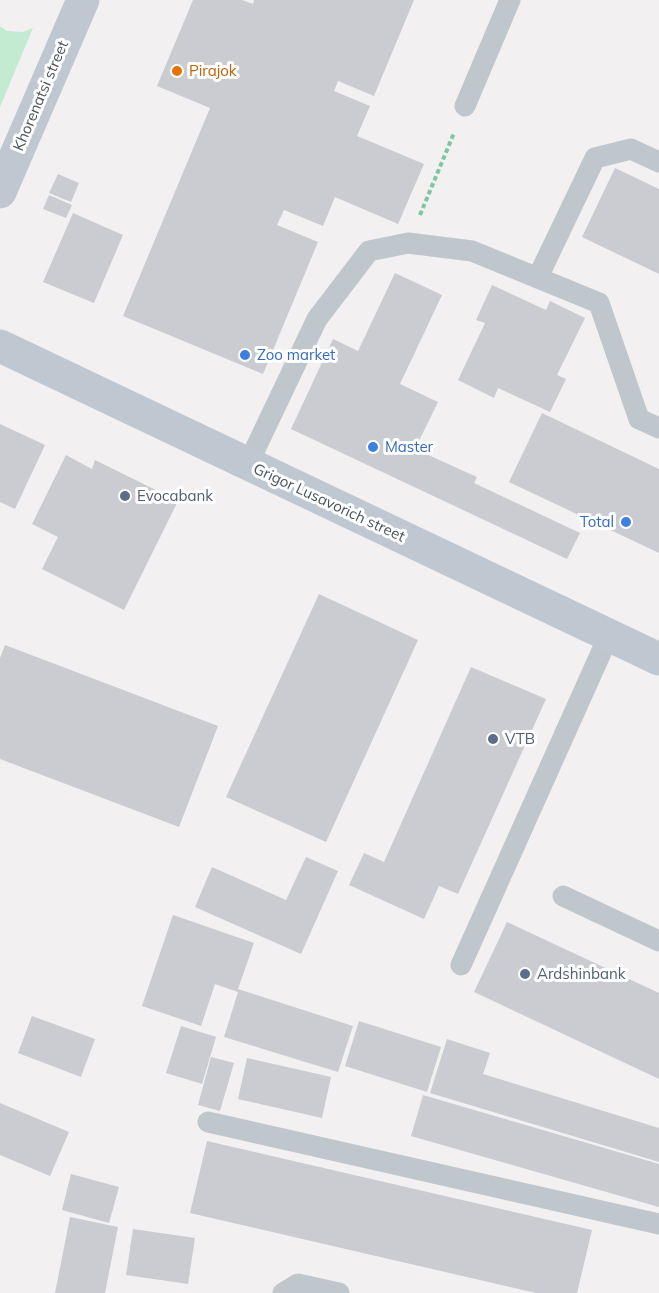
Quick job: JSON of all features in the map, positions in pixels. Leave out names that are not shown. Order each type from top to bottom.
[{"type":"street","name":"Khorenatsi street","points":[[0,192],[83,0]]},
{"type":"street","name":"Grigor Lusavorich street","points":[[0,346],[659,659]]},
{"type":"lane","points":[[465,106],[510,0]]},
{"type":"lane","points":[[538,276],[595,158],[631,149],[659,162]]},
{"type":"lane","points":[[248,464],[316,319],[369,251],[408,243],[472,251],[538,276],[599,303],[639,419],[659,428]]},
{"type":"lane","points":[[461,966],[609,635]]},
{"type":"lane","points":[[563,896],[659,941]]},
{"type":"lane","points":[[208,1122],[659,1224]]},
{"type":"lane","points":[[283,1293],[298,1284],[339,1293]]},
{"type":"path","points":[[408,243],[454,134]]},
{"type":"green space","points":[[0,26],[7,31],[23,32],[33,28],[0,107]]},
{"type":"building","points":[[193,0],[242,0],[253,4],[254,0],[414,0],[374,96],[338,81],[334,91],[370,106],[357,136],[424,164],[398,224],[335,197],[323,226],[284,210],[277,225],[318,242],[263,374],[123,316],[210,108],[157,86]]},
{"type":"building","points":[[615,168],[659,189],[659,274],[582,237]]},
{"type":"building","points":[[58,174],[79,183],[71,202],[49,193]]},
{"type":"building","points":[[49,195],[72,205],[66,218],[43,209]]},
{"type":"building","points":[[73,213],[123,235],[94,303],[43,282]]},
{"type":"building","points":[[395,273],[442,295],[400,384],[438,402],[415,449],[477,477],[474,483],[580,533],[567,559],[291,429],[333,339],[358,351]]},
{"type":"building","points":[[492,285],[546,310],[550,301],[585,318],[557,375],[566,379],[550,412],[498,388],[494,398],[458,380],[485,323],[476,320]]},
{"type":"building","points":[[542,413],[659,469],[659,553],[509,482]]},
{"type":"building","points":[[0,424],[45,445],[15,509],[0,502]]},
{"type":"building","points":[[66,455],[92,469],[95,460],[178,501],[124,610],[42,569],[58,537],[32,524]]},
{"type":"building","points":[[319,594],[418,640],[326,842],[226,797]]},
{"type":"building","points":[[5,645],[218,726],[179,827],[0,759],[0,658]]},
{"type":"building","points":[[471,667],[546,699],[458,894],[439,886],[424,919],[349,885],[364,853],[384,862]]},
{"type":"building","points":[[306,857],[338,871],[301,954],[195,907],[212,867],[286,900]]},
{"type":"building","points":[[173,915],[254,943],[238,989],[353,1026],[338,1072],[224,1037],[238,992],[215,984],[201,1026],[142,1006]]},
{"type":"building","points":[[507,922],[659,993],[659,1079],[474,992]]},
{"type":"building","points":[[32,1016],[95,1039],[81,1077],[18,1053]]},
{"type":"building","points":[[359,1021],[441,1047],[427,1092],[345,1066]]},
{"type":"building","points":[[181,1026],[216,1037],[202,1084],[166,1073]]},
{"type":"building","points":[[447,1039],[490,1053],[483,1074],[659,1128],[659,1162],[430,1093]]},
{"type":"building","points":[[211,1057],[234,1063],[220,1111],[198,1105]]},
{"type":"building","points":[[247,1058],[331,1077],[322,1118],[238,1099]]},
{"type":"building","points":[[423,1095],[659,1164],[659,1207],[411,1136]]},
{"type":"building","points":[[0,1103],[69,1132],[50,1176],[0,1155]]},
{"type":"building","points":[[207,1141],[592,1230],[577,1293],[536,1293],[190,1213]]},
{"type":"building","points":[[71,1174],[119,1187],[109,1223],[62,1210]]},
{"type":"building","points":[[70,1217],[118,1227],[105,1293],[55,1293]]},
{"type":"building","points":[[133,1229],[195,1238],[188,1284],[126,1275]]},
{"type":"place","name":"Pirajok","points":[[177,71]]},
{"type":"place","name":"Zoo market","points":[[245,355]]},
{"type":"place","name":"Master","points":[[373,447]]},
{"type":"place","name":"Evocabank","points":[[125,496]]},
{"type":"place","name":"Total","points":[[626,522]]},
{"type":"place","name":"VTB","points":[[493,739]]},
{"type":"place","name":"Ardshinbank","points":[[525,974]]}]
